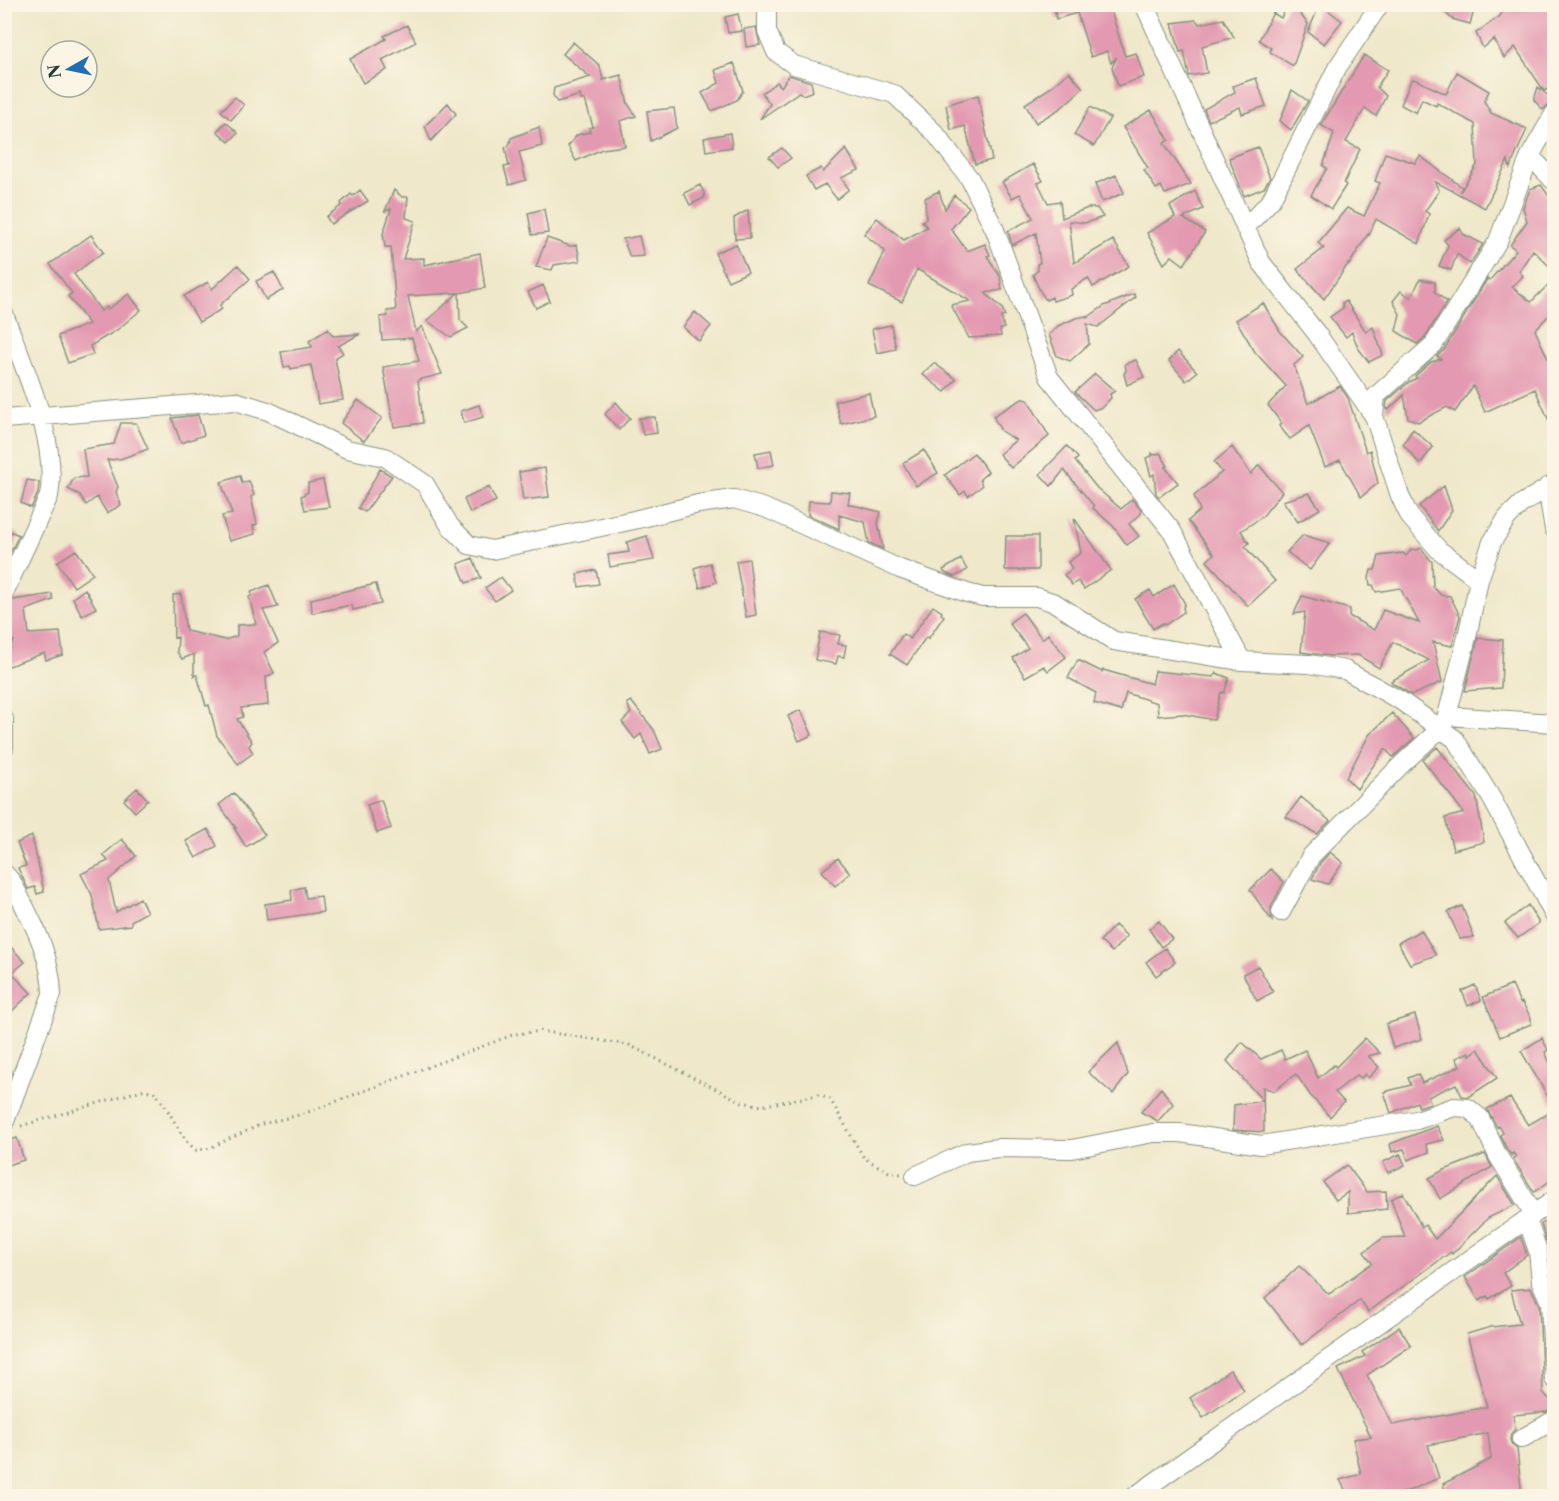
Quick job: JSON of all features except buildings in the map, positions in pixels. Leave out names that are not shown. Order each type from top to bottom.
[{"type":"street","points":[[767,4],[767,31],[777,52],[794,65],[894,94],[935,133],[970,179],[995,230],[1049,377],[1172,531],[1242,661]]},
{"type":"street","points":[[1144,4],[1261,262],[1317,334],[1374,416],[1400,496],[1410,517],[1439,550],[1479,580]]},
{"type":"street","points":[[1245,228],[1271,200],[1337,68],[1380,4]]},
{"type":"street","points":[[1374,416],[1376,396],[1434,344],[1498,241],[1530,156],[1554,114]]},
{"type":"street","points":[[1530,156],[1554,181]]},
{"type":"street","points":[[4,314],[41,416],[52,478],[50,496],[4,592]]},
{"type":"street","points":[[4,419],[235,401],[268,411],[347,448],[385,457],[425,484],[450,526],[469,545],[492,550],[698,504],[734,499],[765,508],[900,569],[967,593],[983,597],[1037,597],[1055,603],[1114,641],[1242,661],[1309,664],[1345,670],[1444,723],[1554,723]]},
{"type":"street","points":[[1281,912],[1311,856],[1444,723],[1467,638],[1479,580],[1492,542],[1507,518],[1521,504],[1551,486],[1554,529]]},
{"type":"street","points":[[4,719],[4,748]]},
{"type":"street","points":[[1444,723],[1492,799],[1554,915]]},
{"type":"street","points":[[4,873],[12,882],[44,947],[51,974],[52,994],[10,1125]]},
{"type":"street","points":[[915,1176],[967,1152],[998,1148],[1072,1149],[1153,1133],[1180,1133],[1261,1145],[1417,1120],[1454,1107],[1468,1108],[1480,1118],[1530,1217],[1538,1251],[1541,1282],[1550,1302],[1554,1379]]},
{"type":"street","points":[[1135,1497],[1554,1200]]},
{"type":"street","points":[[1521,1439],[1554,1420]]},
{"type":"path","points":[[10,1125],[142,1090],[153,1091],[162,1100],[187,1143],[196,1150],[207,1149],[262,1124],[303,1114],[515,1034],[541,1031],[629,1045],[742,1102],[761,1106],[818,1095],[830,1099],[864,1158],[889,1172],[915,1176]]}]
